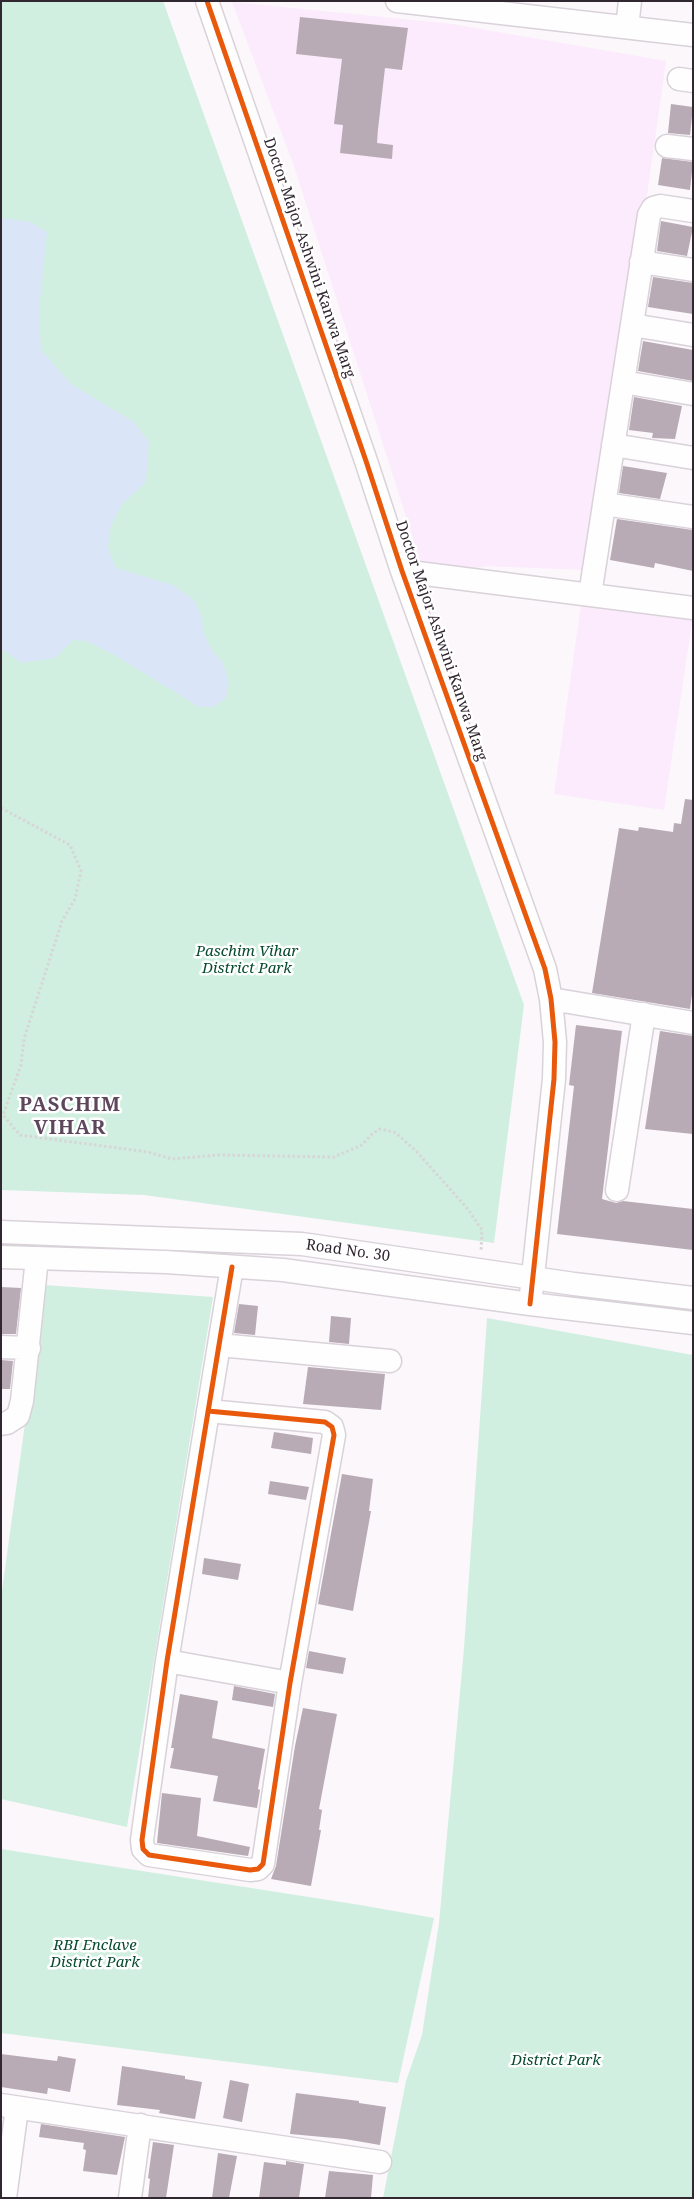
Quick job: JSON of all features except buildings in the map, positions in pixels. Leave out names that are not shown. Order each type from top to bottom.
[{"type":"street","name":"Doctor Major Ashwini Kanwa Marg","points":[[207,1],[366,461],[402,571],[545,970],[551,999],[555,1042],[554,1079],[530,1304]]},
{"type":"street","points":[[396,1],[693,35]]},
{"type":"street","points":[[627,27],[630,1]]},
{"type":"street","points":[[667,146],[693,150]]},
{"type":"street","points":[[590,595],[649,215],[653,208],[660,206],[693,211]]},
{"type":"street","points":[[641,262],[693,270]]},
{"type":"street","points":[[632,324],[693,335]]},
{"type":"street","points":[[623,382],[693,394]]},
{"type":"street","points":[[613,445],[693,458]]},
{"type":"street","points":[[604,504],[693,518]]},
{"type":"street","points":[[402,571],[693,608]]},
{"type":"street","points":[[551,999],[693,1021]]},
{"type":"street","points":[[617,1190],[644,1014]]},
{"type":"street","name":"Road No. 30","points":[[1,1232],[302,1244],[533,1279],[693,1298]]},
{"type":"street","name":"Road No. 30","points":[[1,1257],[282,1270],[530,1304],[693,1323]]},
{"type":"street","points":[[1,1424],[8,1423],[18,1416],[22,1401],[37,1258]]},
{"type":"street","points":[[208,1411],[325,1422],[332,1427],[334,1435],[290,1683],[263,1864],[258,1869],[250,1870],[149,1856],[143,1849],[142,1840],[167,1661],[208,1411],[232,1267]]},
{"type":"street","points":[[219,1345],[390,1361]]},
{"type":"street","points":[[1,1347],[29,1348]]},
{"type":"street","points":[[167,1661],[290,1683]]},
{"type":"street","points":[[5,2198],[9,2106],[380,2162]]},
{"type":"street","points":[[130,2198],[140,2125]]},
{"type":"path","points":[[1,808],[70,845],[81,871],[75,899],[62,921],[24,1039],[21,1065],[3,1115],[20,1135],[148,1152],[172,1159],[218,1155],[334,1157],[362,1145],[372,1134],[380,1129],[396,1133],[436,1172],[482,1230],[478,1270]]},
{"type":"shaded area","points":[[232,2],[452,24],[666,61],[644,216],[585,570],[486,566],[426,579],[294,166]]},
{"type":"shaded area","points":[[581,605],[693,615],[664,810],[554,794]]},
{"type":"green space","name":"Paschim Vihar District Park","points":[[1,1],[163,1],[524,1005],[494,1243],[144,1195],[1,1190]]},
{"type":"green space","points":[[44,1285],[213,1297],[127,1827],[1,1799],[1,1598]]},
{"type":"green space","name":"District Park","points":[[487,1318],[693,1355],[693,2198],[383,2198],[406,2081],[422,2035],[439,1923],[464,1648]]},
{"type":"green space","name":"RBI Enclave District Park","points":[[1,1849],[434,1918],[398,2083],[1,2033]]},
{"type":"water","points":[[1,218],[31,222],[47,232],[39,311],[41,350],[71,384],[134,422],[149,442],[146,482],[123,503],[111,525],[108,548],[116,568],[173,585],[195,601],[202,618],[203,631],[211,649],[223,663],[229,683],[226,698],[214,707],[199,707],[118,657],[86,641],[73,640],[55,658],[22,663],[1,649]]},
{"type":"cycle path","points":[[207,1],[366,461],[402,571],[545,969],[551,999],[555,1042],[554,1079],[530,1304]]},
{"type":"cycle path","points":[[208,1411],[325,1422],[332,1427],[334,1435],[290,1683],[263,1864],[258,1869],[250,1870],[149,1855],[143,1849],[142,1840],[167,1661],[219,1345],[232,1267]]},
{"type":"district","name":"PASCHIM VIHAR","points":[[70,1116]]}]
